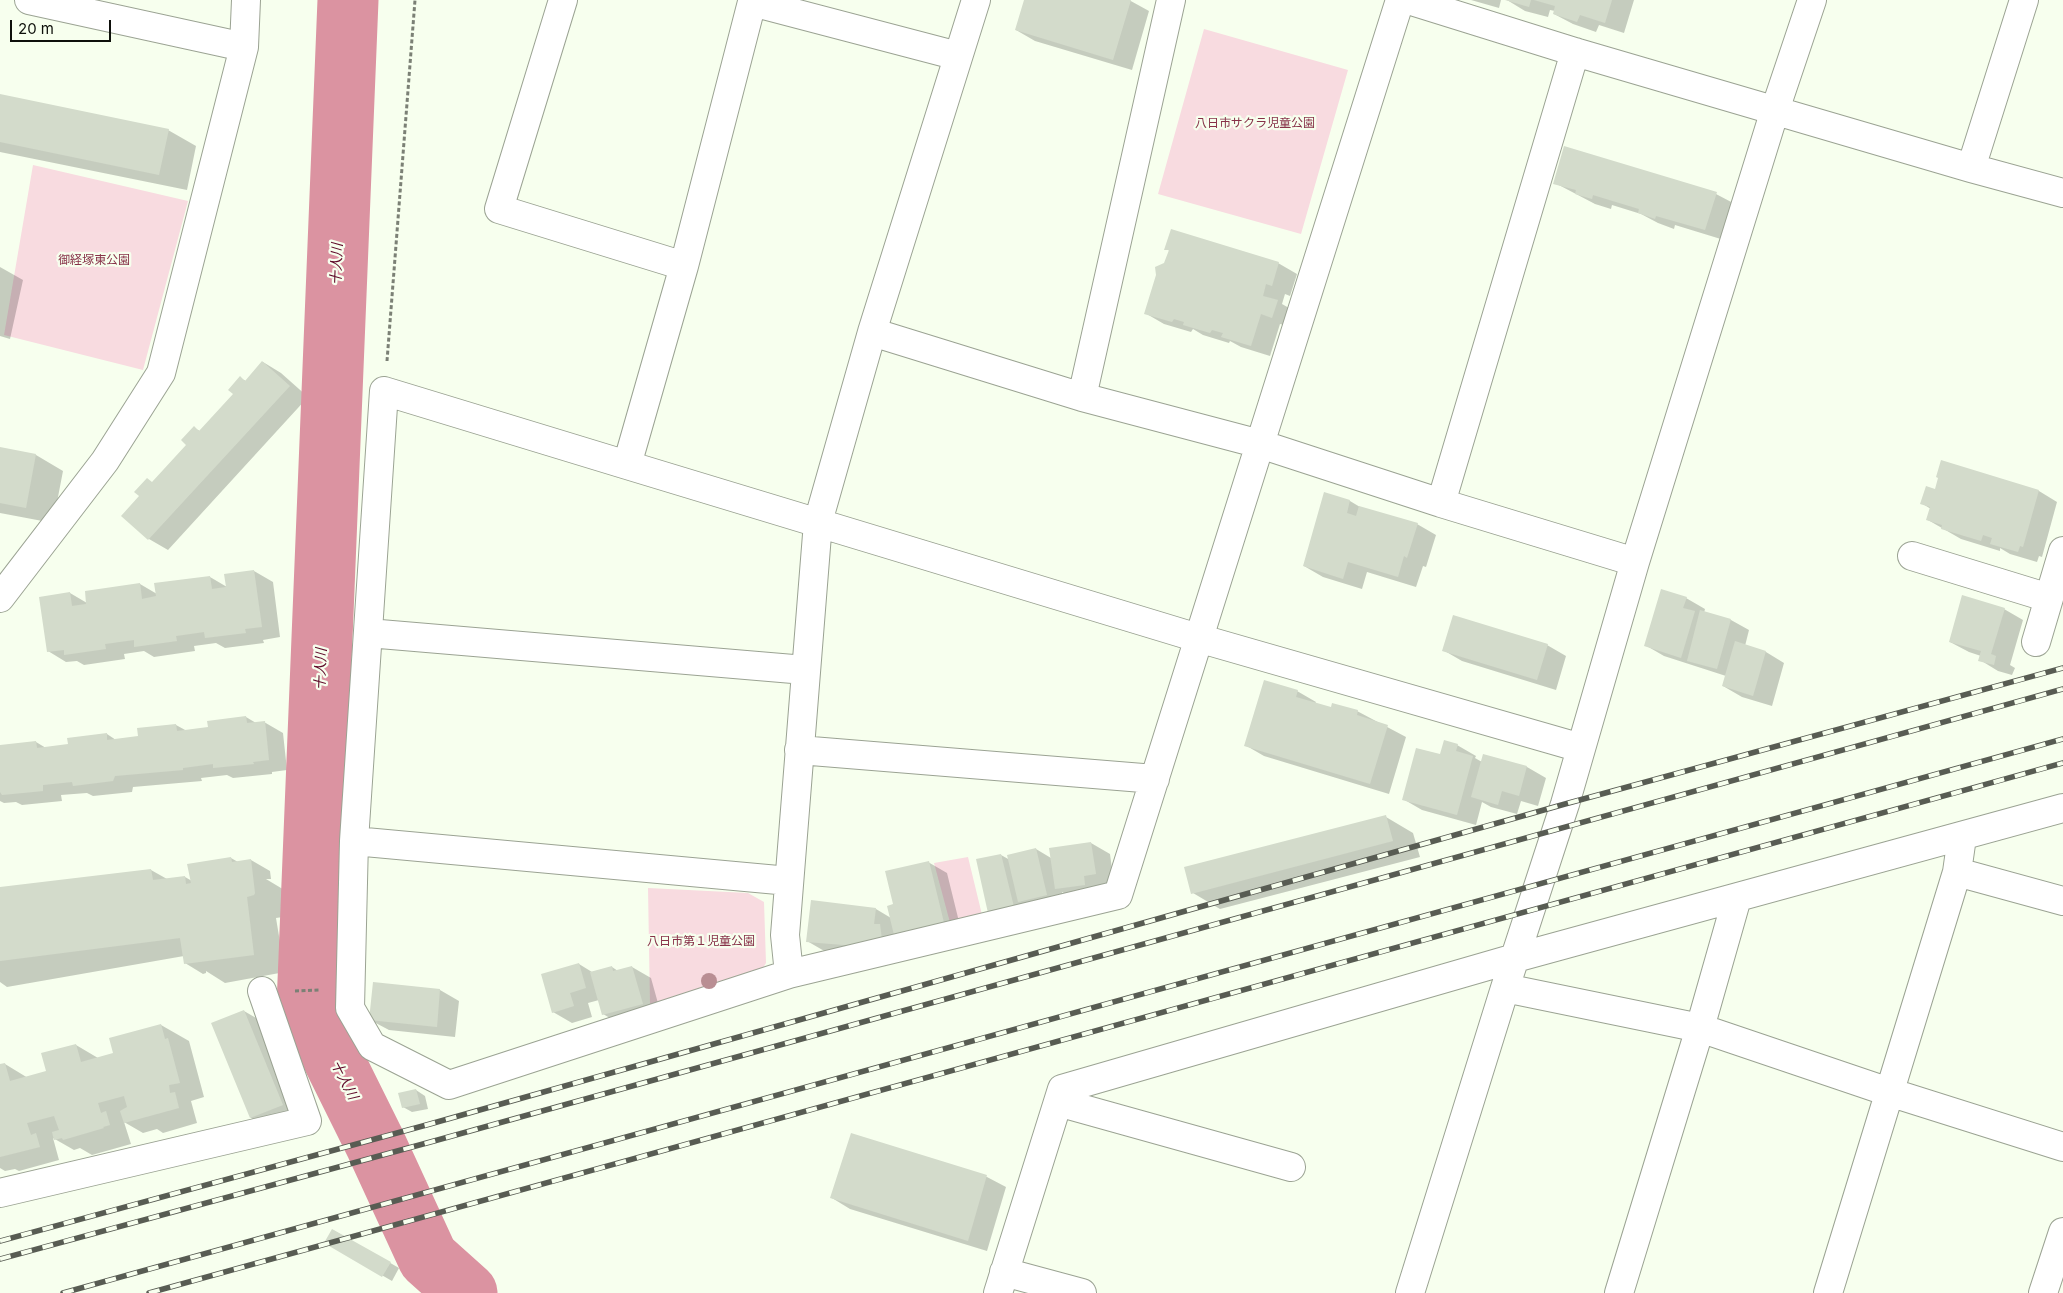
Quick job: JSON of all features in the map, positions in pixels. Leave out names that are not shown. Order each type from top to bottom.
[{"type":"street","points":[[29,0],[244,47]]},
{"type":"street","points":[[0,598],[105,461],[161,373],[244,47],[246,0]]},
{"type":"street","points":[[563,0],[499,209],[684,266]]},
{"type":"street","points":[[788,974],[785,935],[818,522],[872,332],[976,0]]},
{"type":"street","points":[[1082,397],[1171,0]]},
{"type":"street","points":[[1400,0],[1198,638],[1118,895],[788,974],[448,1085],[372,1046],[350,1008],[354,841],[384,390],[1198,638],[1581,748]]},
{"type":"street","points":[[1408,0],[1575,52],[1971,168],[2063,193]]},
{"type":"street","points":[[1410,1293],[1505,988],[1566,804],[1635,562],[1775,110],[1812,0]]},
{"type":"street","points":[[1971,168],[2024,0]]},
{"type":"street","points":[[627,465],[684,266],[752,2],[958,56]]},
{"type":"street","points":[[1441,502],[1575,52]]},
{"type":"street","points":[[872,332],[1082,397],[1260,444],[1635,562]]},
{"type":"street","points":[[2036,642],[2063,551]]},
{"type":"street","points":[[1912,556],[2049,598]]},
{"type":"street","points":[[368,633],[805,670]]},
{"type":"street","points":[[799,750],[1155,778]]},
{"type":"street","points":[[1082,1293],[1001,1283],[1062,1089],[1515,958],[2063,808]]},
{"type":"street","points":[[1828,1293],[1957,872],[1962,837]]},
{"type":"street","points":[[354,841],[789,880]]},
{"type":"street","points":[[1957,872],[2063,901]]},
{"type":"street","points":[[1619,1293],[1700,1028],[1737,898]]},
{"type":"street","points":[[1505,988],[1700,1028],[1889,1092],[2063,1147]]},
{"type":"street","points":[[0,1193],[307,1121],[262,992]]},
{"type":"street","points":[[1058,1102],[1291,1166]]},
{"type":"street","points":[[2043,1293],[2063,1232]]},
{"type":"path","points":[[384,390],[415,0]]},
{"type":"path","points":[[262,992],[350,990]]},
{"type":"green space","name":"八日市サクラ児童公園","points":[[1204,29],[1348,70],[1301,234],[1158,194]]},
{"type":"green space","name":"御経塚東公園","points":[[33,165],[188,201],[143,370],[4,335]]},
{"type":"green space","points":[[968,857],[984,923],[952,930],[934,863]]},
{"type":"green space","name":"八日市第１児童公園","points":[[648,888],[748,893],[764,902],[766,963],[756,979],[650,1005]]},
{"type":"building","points":[[1024,0],[1131,0],[1113,60],[1015,30]]},
{"type":"building","points":[[1505,0],[1531,0],[1529,7]]},
{"type":"building","points":[[1534,0],[1612,0],[1605,23],[1580,15],[1577,22],[1553,14],[1555,6]]},
{"type":"building","points":[[0,94],[169,129],[159,175],[0,142]]},
{"type":"building","points":[[1564,146],[1717,192],[1705,230],[1656,216],[1655,219],[1638,213],[1639,209],[1593,195],[1592,199],[1575,194],[1576,190],[1553,184]]},
{"type":"building","points":[[1171,229],[1279,262],[1272,286],[1266,284],[1263,296],[1278,300],[1272,318],[1261,314],[1251,346],[1221,337],[1223,333],[1212,330],[1210,333],[1183,325],[1184,322],[1174,319],[1172,322],[1144,314],[1156,275],[1155,267],[1164,263],[1169,250],[1164,250]]},
{"type":"building","points":[[262,361],[290,386],[148,540],[121,516],[139,496],[134,492],[147,478],[152,482],[186,445],[181,440],[194,426],[199,431],[233,394],[228,390],[240,376],[245,381]]},
{"type":"building","points":[[0,447],[36,454],[26,508],[0,503]]},
{"type":"building","points":[[1941,460],[2039,490],[2023,547],[2020,546],[2018,552],[1990,544],[1992,538],[1983,535],[1981,541],[1941,529],[1942,525],[1926,520],[1930,507],[1920,504],[1926,486],[1935,489]]},
{"type":"building","points":[[1324,492],[1350,500],[1347,513],[1356,516],[1359,506],[1418,523],[1407,558],[1404,556],[1398,577],[1348,562],[1343,579],[1303,566]]},
{"type":"building","points":[[254,570],[262,627],[245,629],[246,633],[205,638],[204,632],[176,636],[177,641],[134,647],[134,640],[105,644],[106,649],[64,655],[64,650],[47,652],[39,597],[70,592],[72,606],[86,604],[85,591],[140,583],[142,599],[156,596],[154,583],[210,576],[212,589],[226,587],[224,574]]},
{"type":"building","points":[[1661,589],[1687,597],[1683,608],[1695,611],[1681,658],[1644,646]]},
{"type":"building","points":[[1962,595],[2005,608],[1991,654],[1996,656],[1994,665],[1978,661],[1981,651],[1949,642]]},
{"type":"building","points":[[1700,610],[1731,619],[1717,669],[1687,661]]},
{"type":"building","points":[[1453,615],[1548,644],[1537,680],[1442,651]]},
{"type":"building","points":[[1735,641],[1766,651],[1753,696],[1722,686]]},
{"type":"building","points":[[1264,680],[1298,690],[1296,697],[1331,707],[1332,703],[1358,710],[1357,715],[1388,725],[1370,784],[1244,746]]},
{"type":"building","points":[[246,716],[247,723],[265,721],[269,760],[253,762],[254,764],[213,768],[213,764],[183,768],[183,770],[115,776],[113,781],[73,786],[72,782],[43,785],[43,791],[2,795],[0,792],[0,745],[36,741],[37,748],[68,744],[67,738],[107,733],[107,740],[138,736],[137,728],[176,724],[177,731],[208,727],[207,721]]},
{"type":"building","points":[[1444,740],[1458,744],[1456,751],[1473,756],[1457,815],[1402,800],[1416,748],[1440,754]]},
{"type":"building","points":[[1483,754],[1527,766],[1519,796],[1502,791],[1498,805],[1471,797]]},
{"type":"building","points":[[1386,815],[1393,841],[1191,894],[1184,867]]},
{"type":"building","points":[[1091,842],[1096,874],[1084,876],[1085,885],[1055,889],[1049,848]]},
{"type":"building","points":[[1036,848],[1047,895],[1018,902],[1007,855]]},
{"type":"building","points":[[1001,854],[1014,907],[988,913],[976,859]]},
{"type":"building","points":[[231,857],[232,862],[251,859],[255,893],[247,897],[254,955],[184,964],[180,938],[0,961],[0,887],[151,869],[153,880],[185,876],[186,884],[191,883],[187,864]]},
{"type":"building","points":[[929,861],[946,931],[896,943],[887,906],[893,904],[885,871]]},
{"type":"building","points":[[811,900],[876,908],[874,924],[880,924],[883,948],[806,942]]},
{"type":"building","points":[[579,963],[586,988],[570,993],[574,1006],[552,1013],[541,974]]},
{"type":"building","points":[[612,966],[613,971],[632,966],[643,1004],[602,1015],[590,972]]},
{"type":"building","points":[[373,982],[440,989],[437,1027],[369,1020]]},
{"type":"building","points":[[244,1010],[283,1105],[250,1118],[211,1023]]},
{"type":"building","points":[[161,1024],[165,1039],[168,1038],[180,1083],[169,1085],[170,1093],[175,1092],[179,1108],[124,1123],[120,1111],[127,1107],[124,1096],[98,1103],[101,1113],[106,1111],[110,1125],[63,1140],[62,1138],[54,1140],[52,1132],[59,1130],[54,1116],[27,1123],[31,1135],[36,1133],[40,1147],[0,1157],[0,1064],[5,1063],[10,1081],[46,1071],[41,1053],[76,1044],[81,1062],[113,1053],[109,1038]]},
{"type":"building","points":[[416,1089],[420,1104],[402,1108],[398,1093]]},
{"type":"building","points":[[851,1133],[987,1175],[968,1241],[830,1198]]},
{"type":"building","points":[[332,1229],[391,1262],[382,1277],[324,1243]]},
{"type":"waterway","name":"十人川","points":[[348,0],[307,1006],[376,1145],[428,1258],[467,1293]]},
{"type":"railway","points":[[0,1241],[430,1124],[1565,804],[2063,668]]},
{"type":"railway","points":[[0,1259],[434,1141],[2063,689]]},
{"type":"railway","points":[[63,1293],[2063,739]]},
{"type":"railway","points":[[149,1293],[2063,763]]}]
